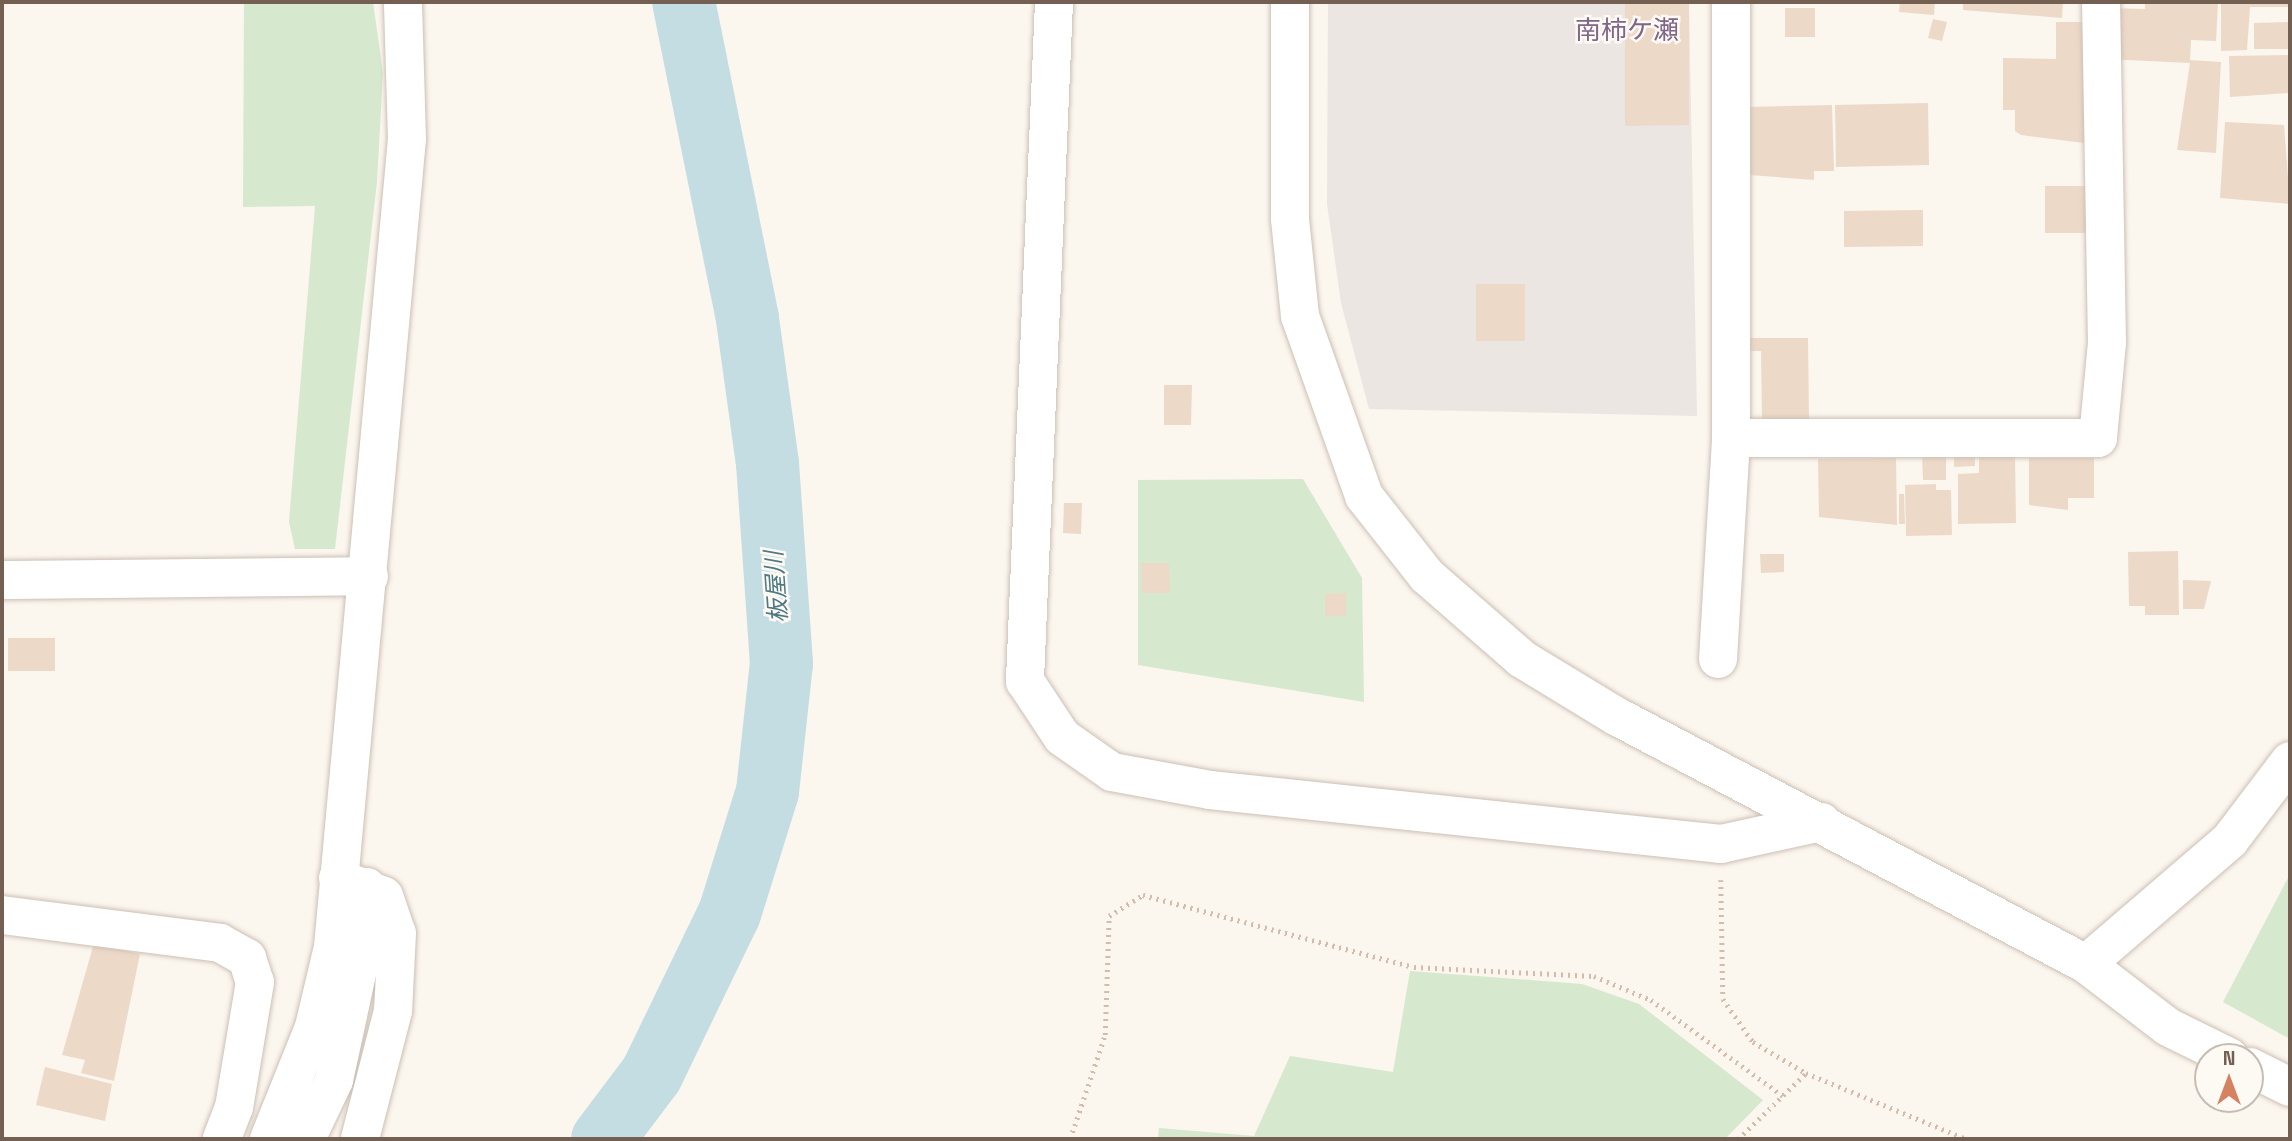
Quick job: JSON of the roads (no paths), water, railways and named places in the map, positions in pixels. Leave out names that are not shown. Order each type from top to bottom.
[{"type":"street","points":[[269,1139],[314,1027],[352,882],[369,576],[390,280],[407,139],[403,2]]},
{"type":"street","points":[[1054,2],[1025,681],[1062,737],[1112,772],[1210,790],[1721,844],[1822,822]]},
{"type":"street","points":[[1290,2],[1290,219],[1300,316],[1364,496],[1427,576],[1522,659],[1614,715],[1822,822],[2086,964],[2168,1027],[2201,1043]]},
{"type":"street","points":[[1718,659],[1731,438],[1731,2]]},
{"type":"street","points":[[1731,438],[2098,438],[2107,343],[2101,2]]},
{"type":"street","points":[[2,580],[369,576]]},
{"type":"street","points":[[2086,964],[2230,840],[2290,761]]},
{"type":"street","points":[[306,1139],[334,1080],[365,937],[352,882]]},
{"type":"street","points":[[352,882],[384,896],[393,911],[399,968],[383,1061],[360,1139]]},
{"type":"street","points":[[2,915],[220,943],[247,958],[255,982],[234,1107],[222,1139]]},
{"type":"street","points":[[2264,1075],[2290,1087]]},
{"type":"waterway","name":"板屋川","points":[[602,1139],[651,1074],[729,913],[767,791],[781,663],[767,463],[747,318],[683,2]]},
{"type":"district","name":"南柿ケ瀬","points":[[1627,31]]}]
